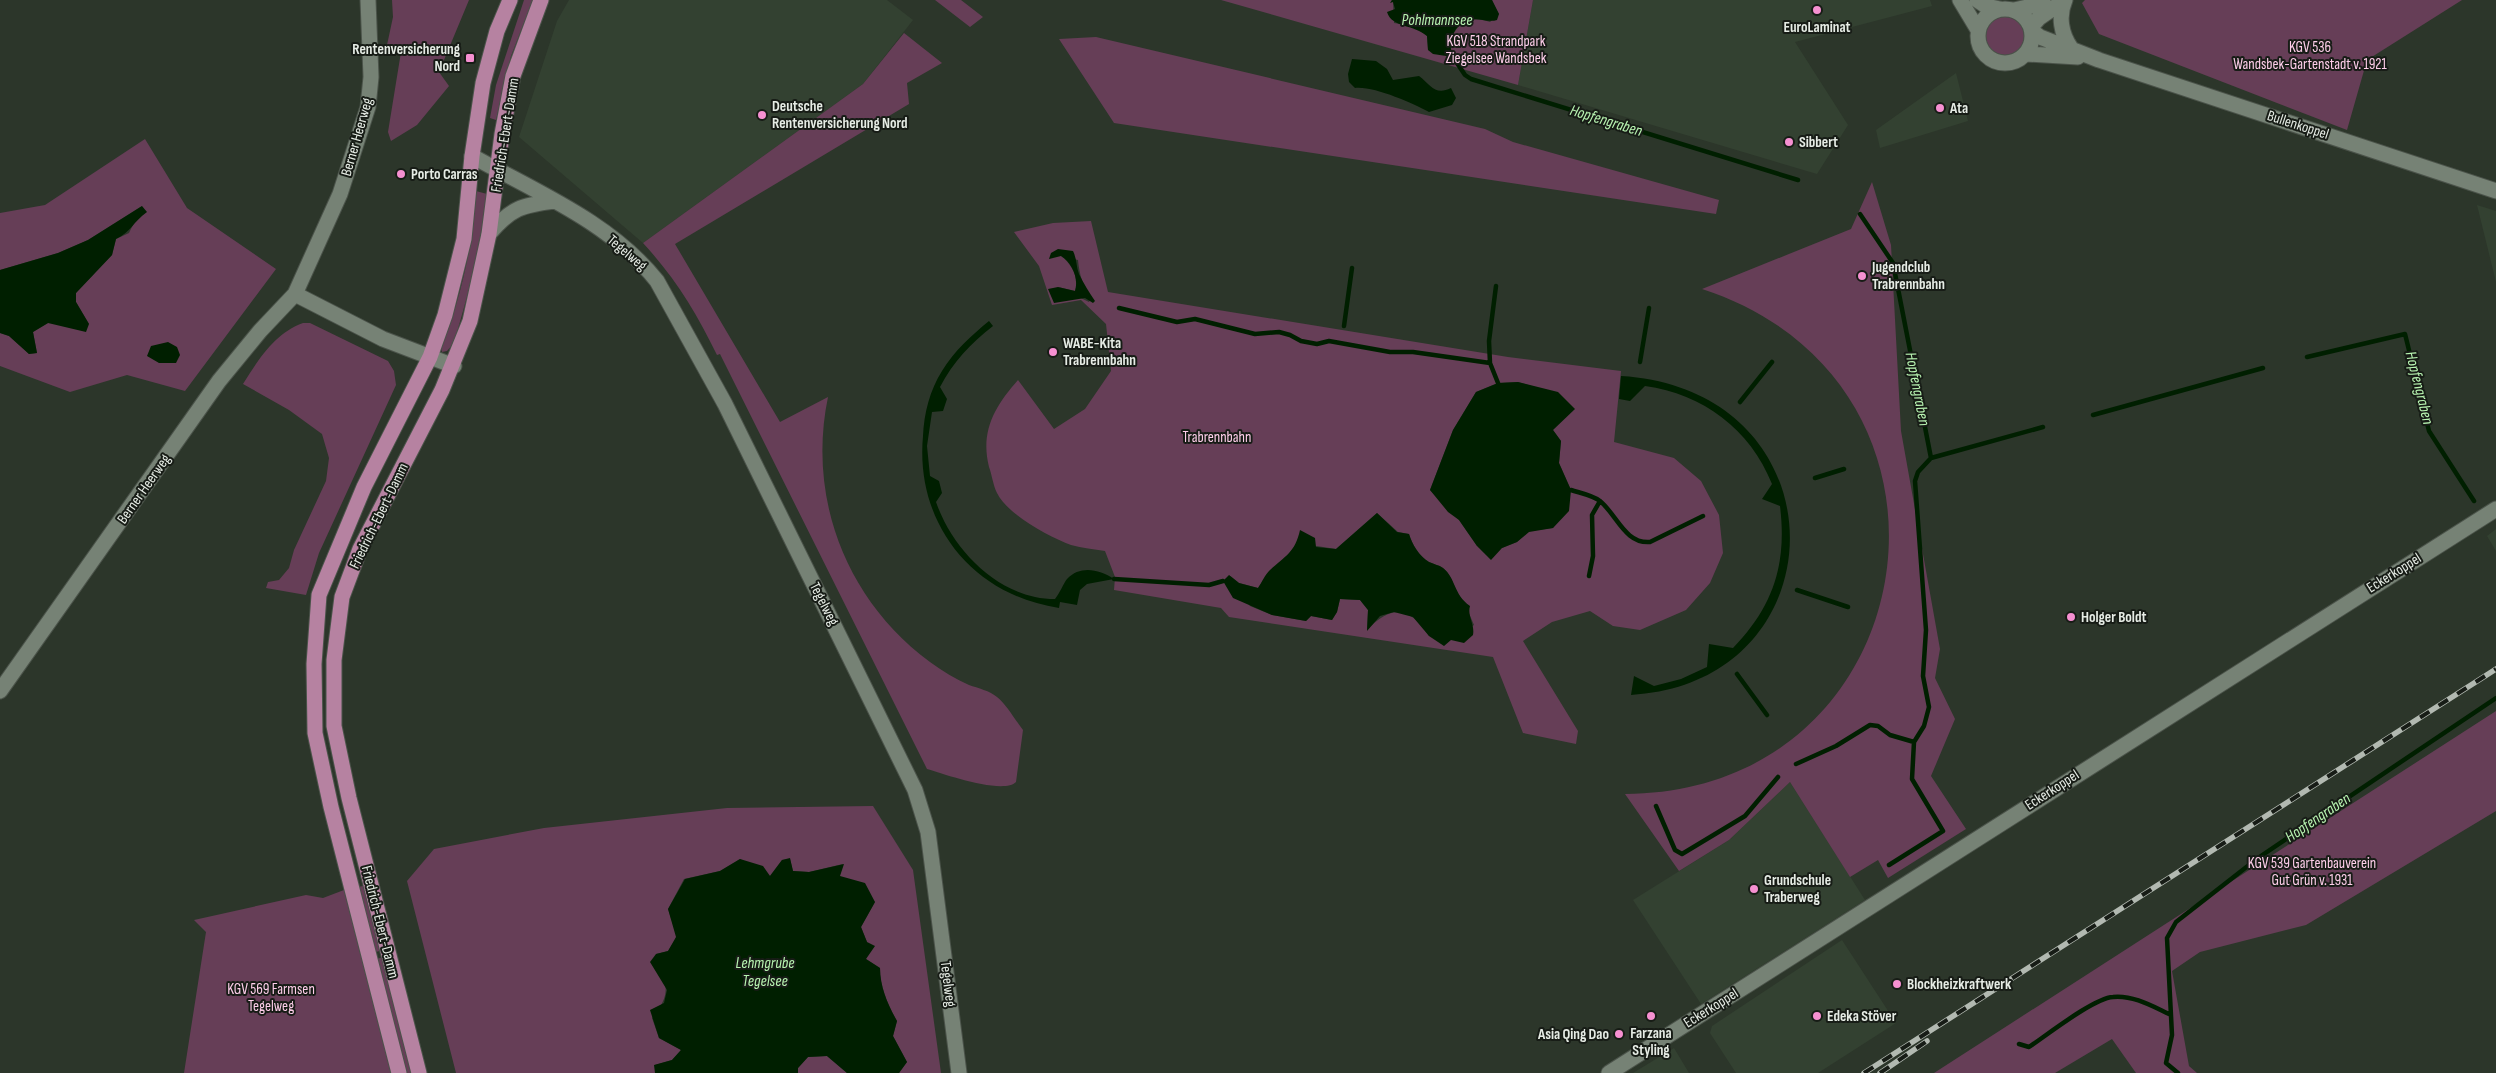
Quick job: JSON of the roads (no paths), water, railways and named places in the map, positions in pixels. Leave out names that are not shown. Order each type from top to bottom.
[{"type":"main road","name":"Friedrich-Ebert-Damm","points":[[398,1073],[331,807],[315,733],[314,664],[319,595],[364,487],[430,357],[446,315],[461,254],[468,211],[472,156],[482,83],[497,31],[510,0]]},
{"type":"main road","name":"Friedrich-Ebert-Damm","points":[[418,1073],[349,798],[334,726],[334,660],[342,597],[360,549],[454,366],[470,320],[489,234],[502,134],[513,76],[541,0]]},
{"type":"street","name":"Berner Heerweg","points":[[0,690],[219,381],[244,349],[295,294],[340,194],[368,107],[371,77],[368,0]]},
{"type":"street","points":[[1960,0],[1978,30],[1981,48],[1992,61],[2012,63],[2026,54],[2032,43],[2032,29],[2025,17],[2007,10],[1986,6],[1977,0]]},
{"type":"street","points":[[1978,30],[1987,16],[2007,10],[2032,6],[2043,0]]},
{"type":"street","points":[[2032,29],[2039,18],[2065,0]]},
{"type":"street","points":[[2065,0],[2062,12],[2062,27],[2064,38],[2071,48]]},
{"type":"street","name":"Bullenkoppel","points":[[2032,29],[2040,37],[2099,60],[2496,191]]},
{"type":"street","name":"Bullenkoppel","points":[[2026,54],[2044,53],[2099,60]]},
{"type":"street","name":"Tegelweg","points":[[472,156],[582,216],[644,265],[658,281],[725,404],[906,768],[928,832],[959,1073]]},
{"type":"street","points":[[489,234],[512,210],[524,205],[555,201]]},
{"type":"street","points":[[295,294],[383,339],[454,366]]},
{"type":"street","name":"Eckerkoppel","points":[[1609,1073],[2496,509]]},
{"type":"water","name":"Pohlmannsee","points":[[1392,0],[1492,0],[1499,14],[1497,20],[1472,19],[1463,22],[1455,30],[1451,40],[1453,57],[1433,54],[1428,50],[1427,36],[1416,29],[1393,21],[1387,12],[1395,9],[1393,2],[1390,3]]},
{"type":"water","points":[[1352,59],[1376,61],[1387,69],[1393,80],[1419,76],[1437,90],[1441,91],[1451,88],[1456,98],[1452,105],[1429,112],[1382,92],[1355,88],[1349,82],[1348,74]]},
{"type":"water","points":[[142,206],[147,212],[116,239],[112,255],[76,293],[76,302],[89,324],[86,332],[48,323],[33,332],[37,353],[29,354],[9,336],[0,333],[0,270],[58,253],[88,240]]},
{"type":"water","points":[[1058,249],[1073,251],[1079,274],[1095,301],[1093,303],[1085,298],[1054,303],[1048,289],[1058,287],[1075,291],[1076,286],[1074,271],[1065,259],[1061,256],[1049,259],[1051,253]]},
{"type":"water","points":[[989,321],[993,326],[963,354],[940,387],[947,399],[943,411],[932,412],[927,446],[930,476],[939,481],[942,493],[936,502],[954,538],[967,554],[981,569],[1016,591],[1035,597],[1055,599],[1067,579],[1078,572],[1084,570],[1096,571],[1114,579],[1087,584],[1080,590],[1077,605],[1060,602],[1059,608],[1028,600],[1000,588],[976,571],[955,550],[940,525],[929,498],[923,468],[923,436],[926,410],[931,394],[938,378],[952,357]]},
{"type":"water","points":[[168,342],[177,347],[180,355],[176,363],[159,363],[147,356],[151,346]]},
{"type":"water","points":[[1621,376],[1695,393],[1747,430],[1779,480],[1790,536],[1780,592],[1751,642],[1701,678],[1631,695],[1634,676],[1654,686],[1681,679],[1707,667],[1709,644],[1733,648],[1759,616],[1768,600],[1779,565],[1782,527],[1780,506],[1762,499],[1772,484],[1763,464],[1737,431],[1722,417],[1705,406],[1666,390],[1645,386],[1630,401],[1619,399]]},
{"type":"water","points":[[1518,382],[1558,392],[1575,409],[1553,430],[1561,441],[1559,463],[1571,490],[1569,511],[1553,528],[1529,532],[1517,542],[1502,548],[1491,560],[1477,546],[1459,520],[1448,512],[1430,490],[1453,430],[1476,392],[1498,383]]},
{"type":"water","points":[[1377,513],[1397,532],[1409,534],[1419,553],[1429,562],[1443,568],[1450,576],[1460,596],[1470,606],[1469,613],[1473,635],[1464,643],[1451,640],[1444,646],[1429,636],[1413,617],[1394,612],[1380,616],[1367,631],[1368,610],[1360,600],[1340,599],[1337,612],[1332,620],[1311,616],[1306,621],[1272,615],[1233,598],[1223,581],[1229,575],[1239,583],[1258,588],[1268,573],[1292,549],[1300,530],[1315,538],[1316,547],[1336,549]]},
{"type":"water","name":"Lehmgrube Tegelsee","points":[[790,858],[793,871],[809,872],[844,864],[840,876],[865,883],[875,902],[861,927],[867,942],[875,946],[866,959],[880,968],[885,996],[897,1021],[893,1036],[907,1062],[899,1073],[847,1073],[827,1056],[808,1057],[798,1068],[798,1073],[655,1073],[654,1065],[672,1060],[681,1050],[659,1038],[650,1010],[664,1003],[667,990],[650,962],[656,954],[668,951],[676,937],[668,909],[685,879],[720,871],[740,859],[763,866],[770,876],[782,860]]},
{"type":"waterway","name":"Hopfengraben","points":[[1453,57],[1465,75],[1471,79],[1798,180]]},
{"type":"waterway","name":"Hopfengraben","points":[[1860,214],[1893,263],[1931,458],[2043,427]]},
{"type":"waterway","points":[[1344,326],[1352,268]]},
{"type":"waterway","points":[[1490,363],[1489,341],[1496,286]]},
{"type":"waterway","points":[[1119,308],[1177,322],[1195,319],[1255,334],[1279,332],[1301,341],[1317,344],[1329,341],[1390,352],[1413,352],[1490,363],[1498,383]]},
{"type":"waterway","points":[[1640,362],[1649,308]]},
{"type":"waterway","name":"Hopfengraben","points":[[2307,357],[2405,334],[2429,431],[2474,501]]},
{"type":"waterway","points":[[1740,402],[1772,362]]},
{"type":"waterway","name":"Hopfengraben","points":[[2093,415],[2263,368]]},
{"type":"waterway","points":[[1889,865],[1943,831],[1912,779],[1914,742],[1924,726],[1929,707],[1923,676],[1926,630],[1915,481],[1918,472],[1931,458]]},
{"type":"waterway","points":[[1815,478],[1844,469]]},
{"type":"waterway","points":[[1571,490],[1600,501],[1628,534],[1641,541],[1650,542],[1703,516]]},
{"type":"waterway","points":[[1589,576],[1593,556],[1592,515],[1600,501]]},
{"type":"waterway","points":[[1114,579],[1209,585],[1223,581]]},
{"type":"waterway","points":[[1797,590],[1848,607]]},
{"type":"waterway","points":[[1737,674],[1767,715]]},
{"type":"waterway","name":"Hopfengraben","points":[[2178,1073],[2166,1063],[2172,1035],[2167,938],[2176,922],[2258,858],[2496,698]]},
{"type":"waterway","points":[[1796,764],[1836,746],[1870,725],[1878,726],[1890,735],[1914,742]]},
{"type":"waterway","points":[[1656,806],[1675,850],[1682,854],[1745,816],[1778,777]]},
{"type":"waterway","points":[[2019,1044],[2029,1047],[2083,1010],[2113,997],[2135,999],[2169,1014]]},
{"type":"railway","points":[[1864,1073],[2496,669]]},
{"type":"railway","points":[[1880,1073],[1927,1041]]},
{"type":"place","name":"EuroLaminat","points":[[1817,10]]},
{"type":"place","name":"Rentenversicherung Nord","points":[[470,58]]},
{"type":"place","name":"Ata","points":[[1940,108]]},
{"type":"place","name":"Deutsche Rentenversicherung Nord","points":[[762,115]]},
{"type":"place","name":"Sibbert","points":[[1789,142]]},
{"type":"place","name":"Porto Carras","points":[[401,174]]},
{"type":"place","name":"Jugendclub Trabrennbahn","points":[[1862,276]]},
{"type":"place","name":"WABE-Kita Trabrennbahn","points":[[1053,352]]},
{"type":"place","name":"Holger Boldt","points":[[2071,617]]},
{"type":"place","name":"Grundschule Traberweg","points":[[1754,889]]},
{"type":"place","name":"Blockheizkraftwerk","points":[[1897,984]]},
{"type":"place","name":"Farzana Styling","points":[[1651,1016]]},
{"type":"place","name":"Edeka Stöver","points":[[1817,1016]]},
{"type":"place","name":"Asia Qing Dao","points":[[1619,1034]]},
{"type":"park label","name":"KGV 518 Strandpark Ziegelsee Wandsbek","points":[[1496,50]]},
{"type":"park label","name":"KGV 536 Wandsbek-Gartenstadt v. 1921","points":[[2310,56]]},
{"type":"park label","name":"Trabrennbahn","points":[[1217,437]]},
{"type":"park label","name":"KGV 539 Gartenbauverein Gut Grün v. 1931","points":[[2312,872]]},
{"type":"park label","name":"KGV 569 Farmsen Tegelweg","points":[[271,998]]}]
